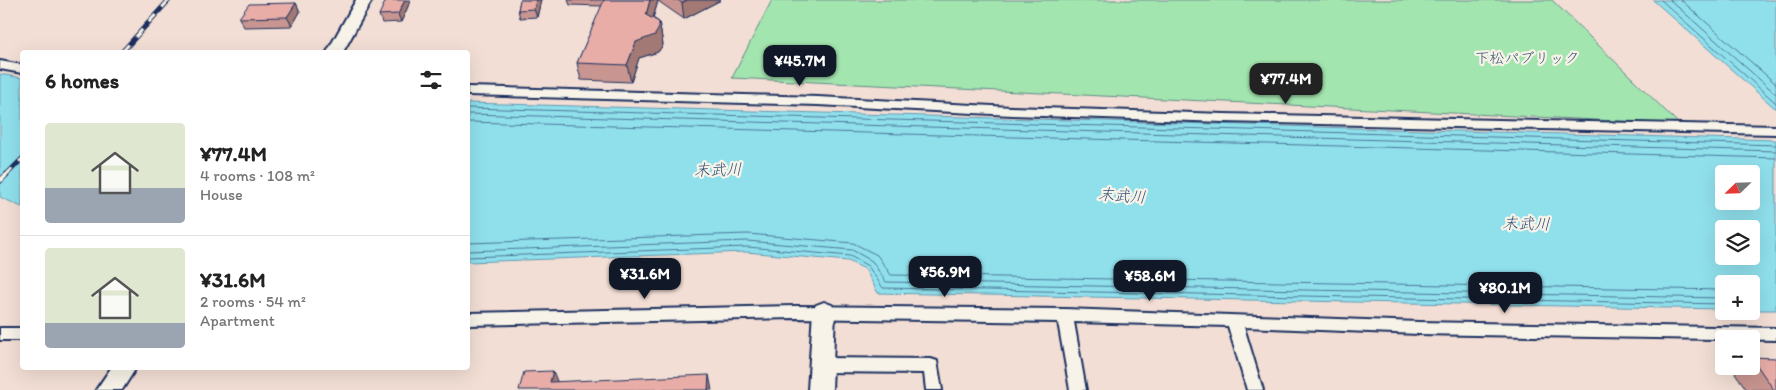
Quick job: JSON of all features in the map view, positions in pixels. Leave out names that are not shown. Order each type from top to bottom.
[{"type":"main road","points":[[336,50],[364,0]]},
{"type":"main road","points":[[820,390],[824,311]]},
{"type":"main road","points":[[108,390],[123,370]]},
{"type":"street","points":[[0,65],[20,69]]},
{"type":"street","points":[[470,91],[808,101],[1012,111],[1204,117],[1776,130]]},
{"type":"street","points":[[470,319],[824,311],[1065,315],[1418,328],[1776,334]]},
{"type":"street","points":[[1065,315],[1078,390]]},
{"type":"street","points":[[1234,320],[1255,390]]},
{"type":"street","points":[[0,334],[20,334]]},
{"type":"street","points":[[821,365],[932,366],[934,390]]},
{"type":"green space","name":"下松パブリック","points":[[772,0],[1552,0],[1679,124],[732,78]]},
{"type":"water","points":[[1653,0],[1776,0],[1776,109]]},
{"type":"water","points":[[0,74],[20,78],[20,206],[0,197]]},
{"type":"water","name":"末武川","points":[[470,103],[1776,140],[1776,310],[1760,310],[1760,275],[1715,275],[1715,309],[878,293],[865,269],[848,261],[746,252],[470,262]]},
{"type":"building","points":[[386,0],[405,0],[398,14],[379,15]]},
{"type":"building","points":[[520,0],[536,0],[534,9],[518,10]]},
{"type":"building","points":[[604,0],[650,0],[646,15],[659,22],[659,28],[655,35],[636,42],[627,65],[577,63]]},
{"type":"building","points":[[296,3],[287,17],[239,18],[249,4]]},
{"type":"building","points":[[1760,357],[1776,358],[1776,390],[1774,390],[1760,370]]},
{"type":"building","points":[[553,371],[550,382],[709,375],[708,390],[519,390],[524,372]]},
{"type":"railway","points":[[124,50],[169,0]]},
{"type":"railway","points":[[0,181],[20,161]]}]
